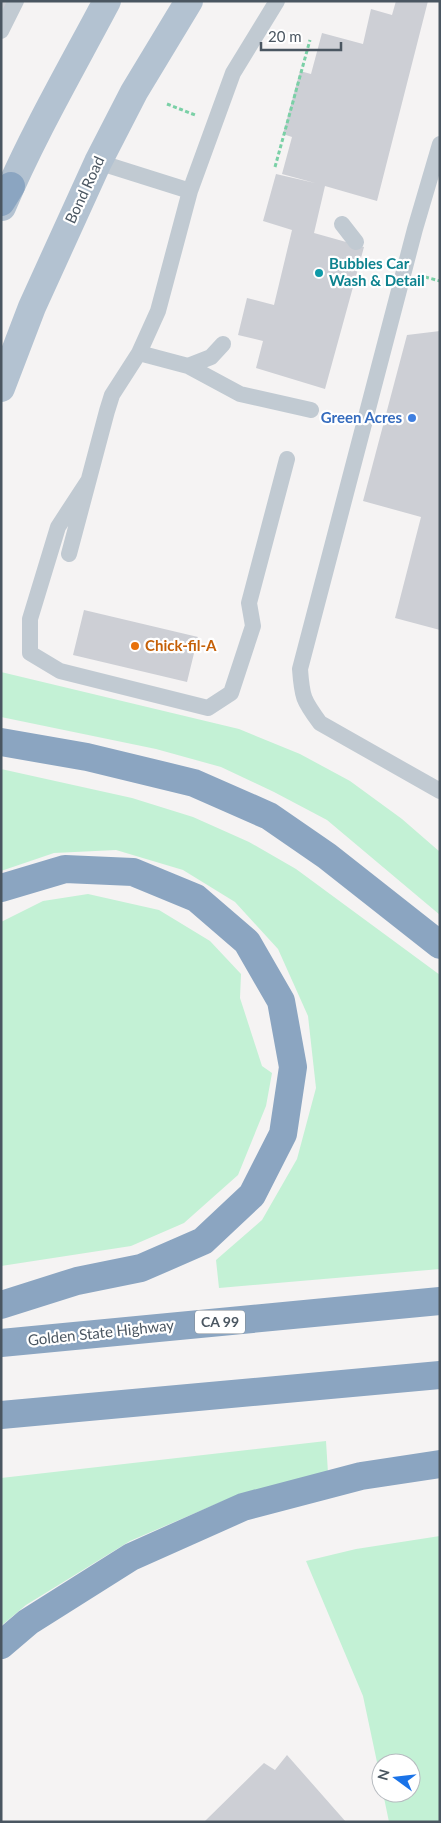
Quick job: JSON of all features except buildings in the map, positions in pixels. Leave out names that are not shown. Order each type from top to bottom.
[{"type":"highway","points":[[1,742],[87,757],[194,783],[269,816],[327,856],[440,945]]},
{"type":"highway","points":[[1,888],[65,870],[133,872],[196,898],[247,942],[280,1001],[293,1067],[283,1134],[252,1195],[202,1241],[141,1268],[77,1281],[1,1304]]},
{"type":"highway","name":"Golden State Highway","points":[[1,1343],[440,1301]]},
{"type":"highway","points":[[1,1415],[440,1375]]},
{"type":"highway","points":[[1,1645],[28,1622],[131,1557],[243,1508],[362,1476],[440,1464]]},
{"type":"main road","points":[[4,199],[107,1]]},
{"type":"main road","name":"Bond Road","points":[[1,388],[32,306],[98,162],[134,92],[189,1]]},
{"type":"lane","points":[[1,31],[16,1]]},
{"type":"lane","points":[[69,554],[106,411],[112,395],[139,353],[158,311],[190,191],[233,73],[277,1]]},
{"type":"lane","points":[[440,144],[415,229],[300,669],[302,695],[307,706],[320,723],[440,791]]},
{"type":"lane","points":[[98,162],[190,191]]},
{"type":"lane","points":[[342,224],[356,242]]},
{"type":"lane","points":[[188,366],[211,357],[223,344]]},
{"type":"lane","points":[[139,353],[188,366],[240,394],[311,410]]},
{"type":"lane","points":[[88,481],[58,528],[30,619],[30,653],[60,671],[208,708],[231,693],[253,626],[249,603],[287,459]]},
{"type":"path","points":[[275,167],[310,40]]},
{"type":"path","points":[[167,104],[199,117]]},
{"type":"path","points":[[275,148],[280,150]]},
{"type":"path","points":[[422,276],[440,281]]},
{"type":"green space","points":[[1,672],[239,729],[300,754],[350,781],[402,819],[440,852],[440,915],[327,820],[221,767],[156,749],[1,717]]},
{"type":"green space","points":[[1,769],[132,798],[193,817],[249,842],[296,869],[440,975],[440,1269],[219,1288],[216,1260],[262,1220],[297,1159],[316,1088],[308,1016],[278,949],[235,902],[183,870],[116,850],[54,853],[1,871]]},
{"type":"green space","points":[[88,894],[159,910],[210,941],[241,974],[240,998],[262,1066],[272,1073],[266,1106],[238,1175],[184,1223],[131,1246],[1,1266],[1,922],[43,901]]},
{"type":"green space","points":[[326,1441],[328,1473],[221,1502],[130,1541],[26,1605],[1,1626],[1,1478]]},
{"type":"green space","points":[[440,1536],[440,1822],[389,1822],[385,1803],[421,1803],[421,1753],[375,1753],[363,1696],[306,1561],[356,1549]]},
{"type":"place","name":"Bubbles Car Wash & Detail","points":[[319,273]]},
{"type":"place","name":"Green Acres","points":[[412,418]]},
{"type":"place","name":"Chick-fil-A","points":[[135,646]]}]
